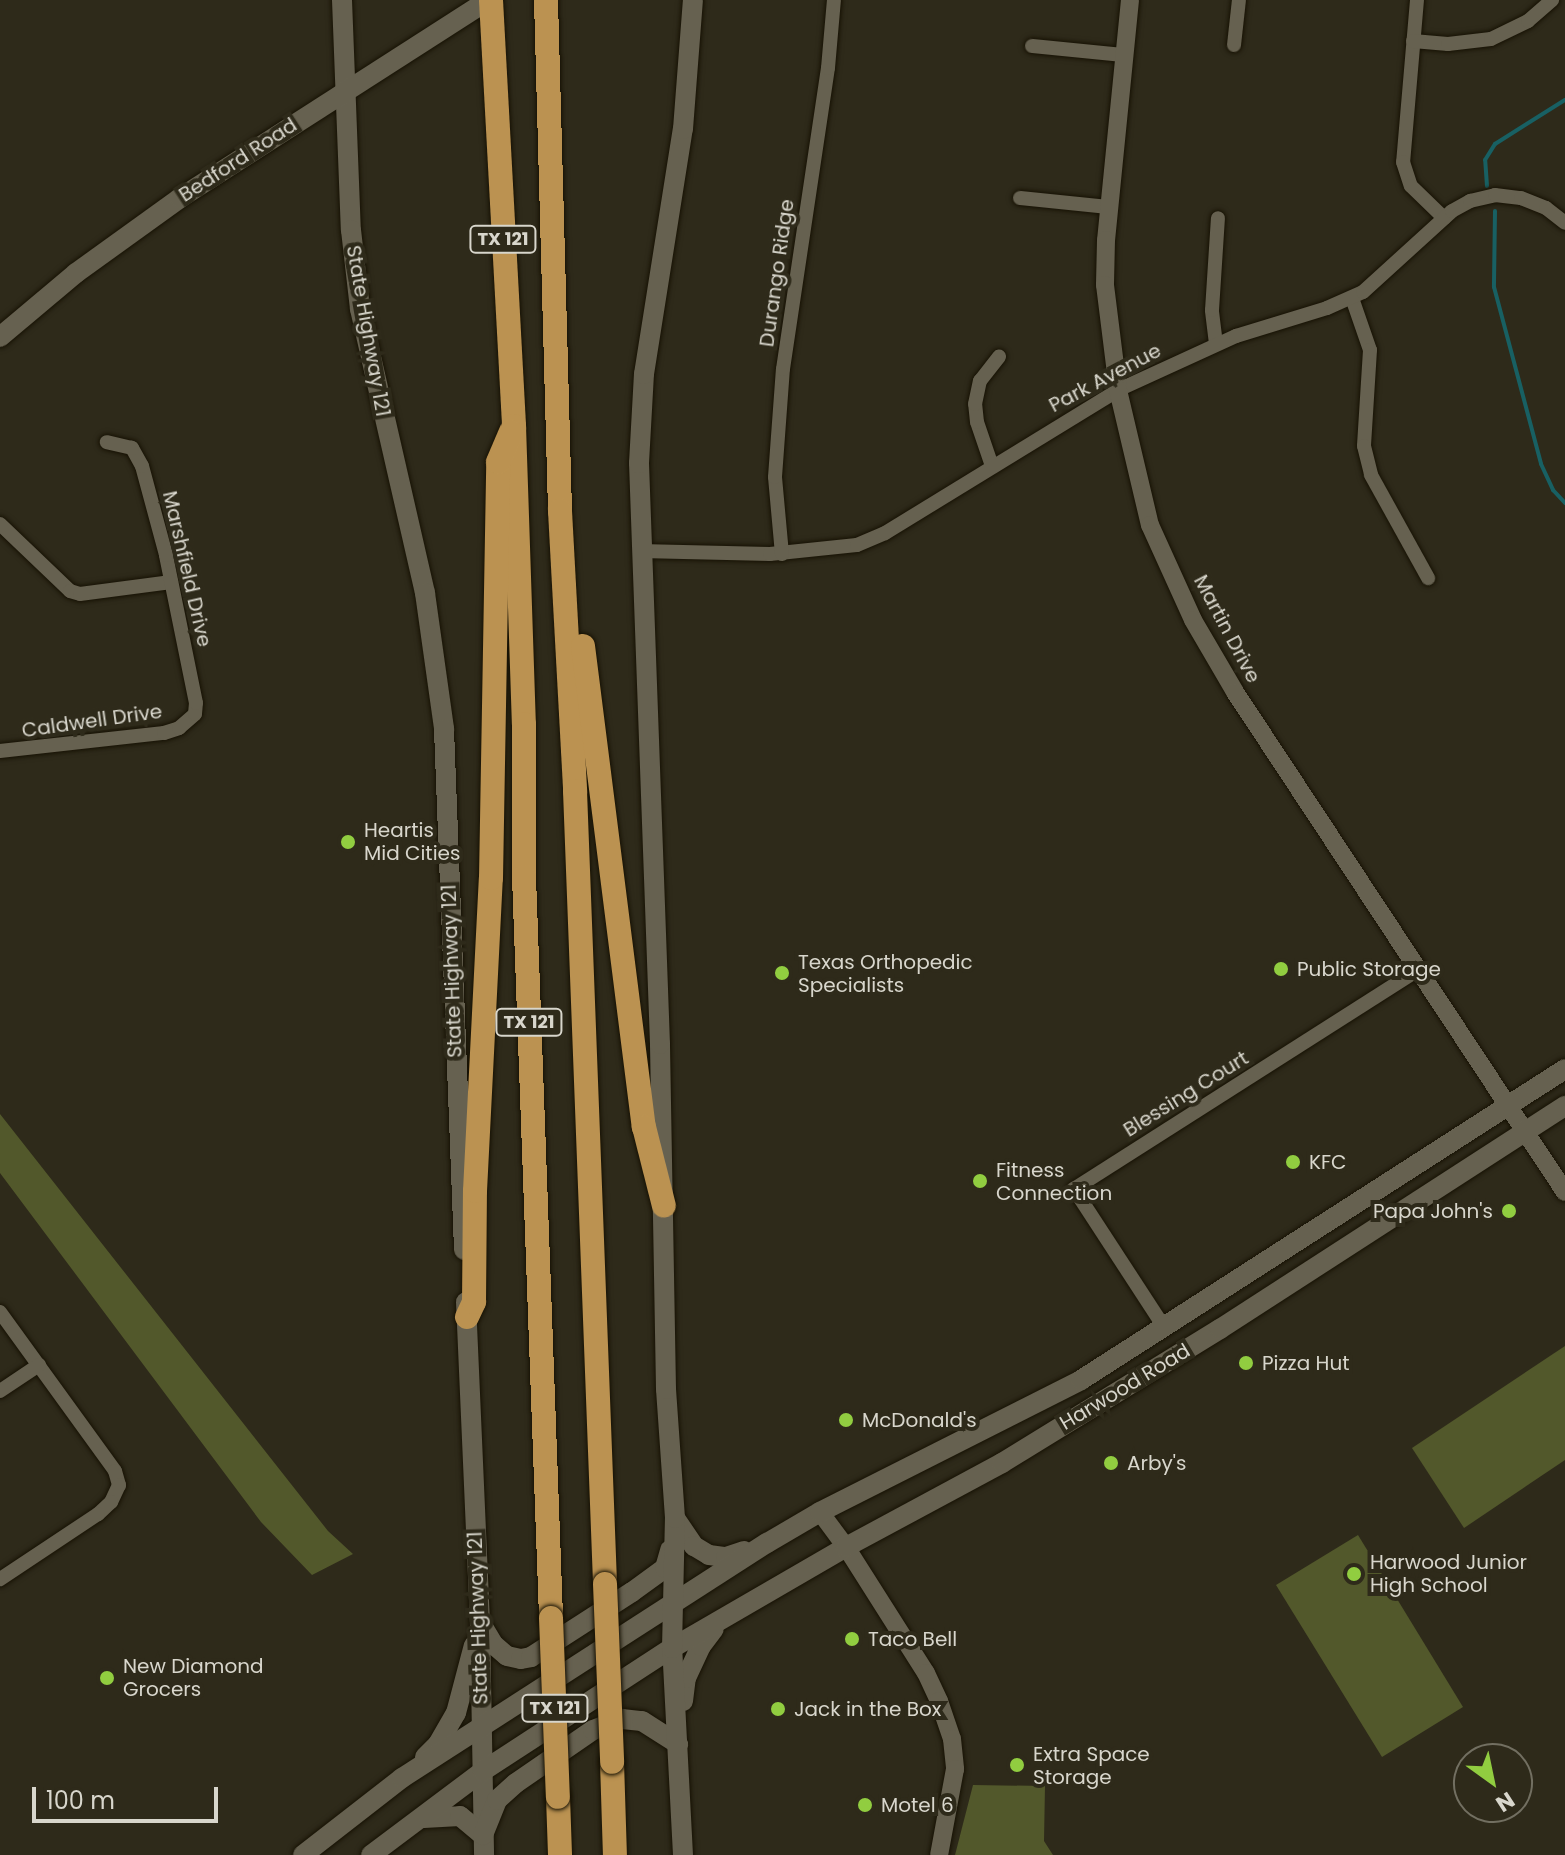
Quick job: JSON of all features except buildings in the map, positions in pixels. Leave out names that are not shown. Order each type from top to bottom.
[{"type":"highway","name":"TX 121","points":[[489,0],[514,426],[524,724],[524,877],[560,1855]]},
{"type":"highway","name":"TX 121","points":[[546,0],[560,511],[575,791],[615,1855]]},
{"type":"highway","points":[[467,1317],[474,1302],[475,1191],[491,878],[498,462],[514,426]]},
{"type":"highway","points":[[560,511],[575,539],[598,790],[644,1127],[664,1206]]},
{"type":"main road","name":"State Highway 121","points":[[342,0],[343,93],[351,230],[360,309],[425,593],[444,729],[480,1622],[483,1845]]},
{"type":"main road","name":"Bedford Road","points":[[0,337],[123,237],[489,0]]},
{"type":"main road","points":[[683,1855],[672,1648],[675,1518],[666,1389],[664,1206],[640,551],[644,374],[683,129],[693,0]]},
{"type":"main road","name":"Harwood Road","points":[[402,1778],[767,1543],[820,1512],[1081,1380],[1565,1069]]},
{"type":"main road","name":"Harwood Road","points":[[371,1855],[483,1771],[672,1648],[846,1547],[1002,1463],[1180,1354],[1565,1106]]},
{"type":"main road","points":[[1330,1221],[1339,1251]]},
{"type":"main road","points":[[1164,1327],[1180,1354]]},
{"type":"main road","points":[[983,1431],[1002,1463]]},
{"type":"main road","points":[[675,1518],[694,1546],[709,1555],[726,1557],[767,1543]]},
{"type":"main road","points":[[480,1622],[493,1644],[507,1656],[521,1659],[531,1657],[665,1568],[675,1518]]},
{"type":"main road","points":[[303,1855],[402,1778],[438,1744],[456,1713],[480,1622]]},
{"type":"main road","points":[[678,1744],[686,1678],[701,1646],[717,1624]]},
{"type":"main road","points":[[483,1845],[497,1800],[593,1730],[622,1719],[642,1721],[678,1744]]},
{"type":"main road","points":[[424,1818],[460,1816],[483,1845]]},
{"type":"street","name":"Durango Ridge","points":[[782,554],[775,477],[783,369],[828,68],[834,0]]},
{"type":"street","name":"Martin Drive","points":[[1130,0],[1109,207],[1105,285],[1118,390],[1150,525],[1193,620],[1293,783],[1565,1192]]},
{"type":"street","points":[[1234,45],[1239,0]]},
{"type":"street","points":[[1417,0],[1403,162],[1411,186],[1444,218]]},
{"type":"street","points":[[1413,41],[1448,44],[1491,39],[1528,21],[1552,0]]},
{"type":"street","points":[[1032,46],[1124,55]]},
{"type":"street","name":"Park Avenue","points":[[640,551],[782,554],[857,545],[1118,390],[1216,344],[1352,298],[1373,285],[1444,218],[1470,201],[1495,195],[1534,202],[1563,218]]},
{"type":"street","points":[[1020,198],[1109,207]]},
{"type":"street","points":[[1216,344],[1212,310],[1218,218]]},
{"type":"street","points":[[1352,298],[1370,350],[1364,446],[1371,475],[1428,578]]},
{"type":"street","points":[[992,466],[977,422],[975,404],[980,381],[999,357]]},
{"type":"street","name":"Marshfield Drive","points":[[107,442],[132,448],[142,466],[171,582],[196,703],[195,714],[187,723]]},
{"type":"street","points":[[0,524],[70,591],[80,594],[171,582]]},
{"type":"street","name":"Caldwell Drive","points":[[0,751],[164,733],[187,723]]},
{"type":"street","name":"Blessing Court","points":[[1164,1327],[1074,1189],[1418,970]]},
{"type":"street","points":[[0,1312],[115,1471],[119,1485],[111,1502],[98,1514],[0,1579]]},
{"type":"street","points":[[0,1391],[39,1365]]},
{"type":"street","points":[[820,1512],[846,1547],[926,1673],[952,1739],[955,1769],[939,1855]]},
{"type":"green space","points":[[0,1114],[328,1531],[353,1554],[312,1575],[261,1522],[0,1173]]},
{"type":"green space","points":[[1565,1346],[1565,1460],[1464,1528],[1412,1448]]},
{"type":"green space","points":[[1358,1535],[1463,1707],[1382,1757],[1276,1585]]},
{"type":"green space","points":[[973,1785],[1045,1786],[1044,1841],[1053,1855],[955,1855]]},
{"type":"waterway","points":[[1487,186],[1485,160],[1495,144],[1565,100]]},
{"type":"waterway","points":[[1495,211],[1494,287],[1541,464],[1553,490],[1565,503]]},
{"type":"place","name":"Heartis Mid Cities","points":[[348,842]]},
{"type":"place","name":"Public Storage","points":[[1281,969]]},
{"type":"place","name":"Texas Orthopedic Specialists","points":[[782,973]]},
{"type":"place","name":"KFC","points":[[1293,1162]]},
{"type":"place","name":"Fitness Connection","points":[[980,1181]]},
{"type":"place","name":"Papa John's","points":[[1509,1211]]},
{"type":"place","name":"Pizza Hut","points":[[1246,1363]]},
{"type":"place","name":"McDonald's","points":[[846,1420]]},
{"type":"place","name":"Arby's","points":[[1111,1463]]},
{"type":"place","name":"Harwood Junior High School","points":[[1354,1574]]},
{"type":"place","name":"Taco Bell","points":[[852,1639]]},
{"type":"place","name":"New Diamond Grocers","points":[[107,1678]]},
{"type":"place","name":"Jack in the Box","points":[[778,1709]]},
{"type":"place","name":"Extra Space Storage","points":[[1017,1765]]},
{"type":"place","name":"Motel 6","points":[[865,1805]]}]
